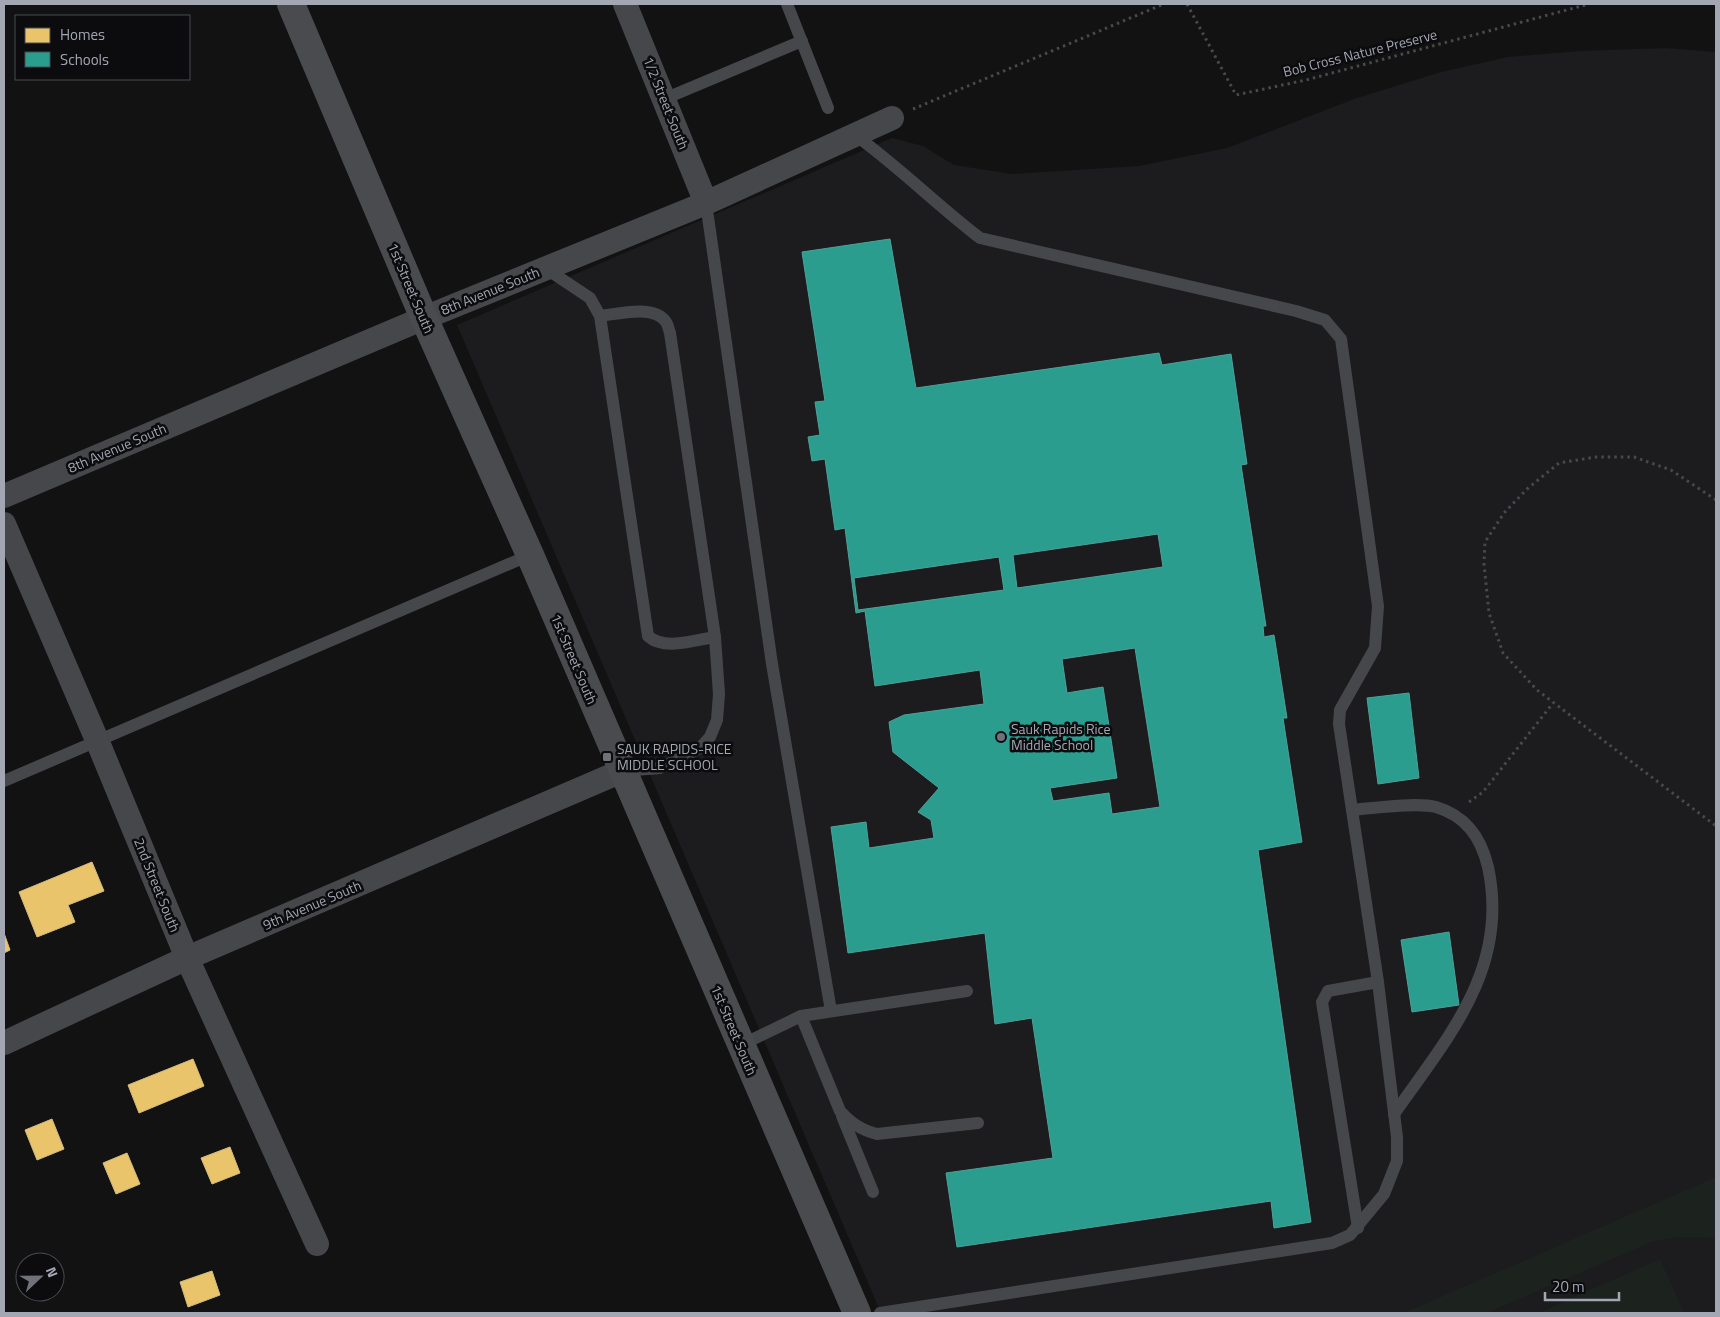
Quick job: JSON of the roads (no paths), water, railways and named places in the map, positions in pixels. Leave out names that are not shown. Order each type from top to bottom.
[{"type":"street","name":"1st Street South","points":[[291,4],[424,318],[530,555],[858,1313]]},
{"type":"street","name":"1/2 Street South","points":[[625,4],[706,203]]},
{"type":"street","name":"8th Avenue South","points":[[4,496],[424,318],[706,203],[892,118]]},
{"type":"street","name":"2nd Street South","points":[[4,524],[97,740],[187,958],[317,1244]]},
{"type":"street","name":"9th Avenue South","points":[[4,1044],[187,958],[622,771]]},
{"type":"lane","points":[[787,4],[828,108]]},
{"type":"lane","points":[[664,99],[802,41]]},
{"type":"lane","points":[[855,135],[885,156],[942,209],[980,238],[1296,311],[1325,320],[1341,339],[1378,606],[1376,648],[1340,710],[1339,724],[1378,982],[1394,1114],[1397,1162],[1384,1194],[1358,1228],[1350,1235],[1332,1243],[880,1313]]},
{"type":"lane","points":[[706,203],[772,664],[830,1011]]},
{"type":"lane","points":[[545,268],[590,298],[600,316],[648,636],[654,641],[669,644],[715,637]]},
{"type":"lane","points":[[600,316],[646,312],[657,314],[666,321],[670,334],[715,637],[719,694],[717,720],[710,737],[700,748],[660,768],[622,771]]},
{"type":"lane","points":[[4,781],[530,555]]},
{"type":"lane","points":[[1352,810],[1434,806],[1453,814],[1473,829],[1486,859],[1493,892],[1489,947],[1480,977],[1462,1017],[1394,1114]]},
{"type":"lane","points":[[1358,1228],[1322,1002],[1328,991],[1378,982]]},
{"type":"lane","points":[[741,1045],[801,1016],[967,991]]},
{"type":"lane","points":[[801,1016],[873,1192]]},
{"type":"lane","points":[[840,1111],[849,1121],[864,1131],[877,1134],[978,1123]]},
{"type":"place","name":"Sauk Rapids Rice Middle School","points":[[1001,737]]},
{"type":"place","name":"SAUK RAPIDS-RICE MIDDLE SCHOOL","points":[[607,757]]}]
